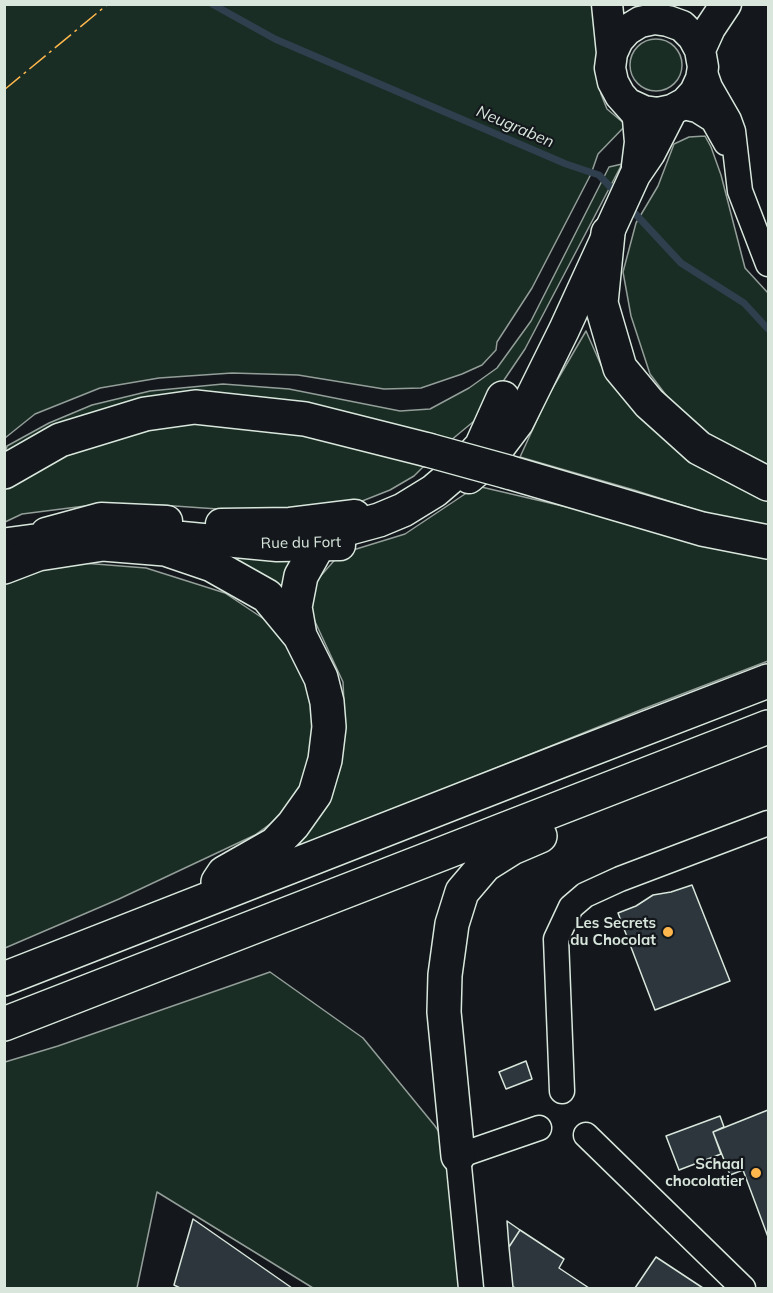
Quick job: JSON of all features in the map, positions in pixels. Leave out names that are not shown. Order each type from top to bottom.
[{"type":"highway","points":[[612,224],[601,303],[620,368],[649,403],[699,448],[768,484]]},
{"type":"highway","points":[[300,636],[295,607],[301,576],[324,536],[379,520],[403,510],[434,491],[481,447],[503,398]]},
{"type":"highway","points":[[4,472],[60,440],[145,414],[195,407],[305,419],[508,472],[702,529],[768,542]]},
{"type":"highway","points":[[6,551],[38,554],[103,544],[165,549],[212,565],[267,596],[300,636],[321,678],[327,702],[329,728],[325,760],[315,794],[293,825],[275,844],[224,873],[207,899]]},
{"type":"highway","points":[[4,979],[768,681]]},
{"type":"highway","points":[[4,1024],[768,727]]},
{"type":"highway","points":[[458,1156],[444,1012],[445,975],[452,924],[462,892],[485,864],[512,848],[551,831],[584,798]]},
{"type":"main road","name":"Rue du Fort","points":[[607,4],[612,53],[610,68],[613,82],[620,95],[636,113],[640,131],[640,148],[635,175]]},
{"type":"main road","name":"Rue du Fort","points":[[6,551],[102,531],[276,546],[339,545],[398,528],[449,495],[490,460],[518,423],[564,330],[635,175],[676,108],[685,103],[695,92],[701,79],[702,58],[710,28],[726,4]]},
{"type":"main road","points":[[612,53],[618,40],[627,30],[662,12],[693,37],[702,58]]},
{"type":"main road","points":[[631,105],[644,111],[658,113],[676,108]]},
{"type":"main road","name":"Rue du Fort","points":[[6,551],[101,518],[216,524],[315,521],[356,515],[399,500],[448,464],[470,444],[531,359],[612,224]]},
{"type":"street","points":[[702,58],[710,87],[733,131],[734,158],[740,191],[768,264]]},
{"type":"street","points":[[676,108],[697,110],[712,120],[734,158]]},
{"type":"street","points":[[562,1091],[556,939],[571,908],[585,895],[620,879],[768,823]]},
{"type":"street","points":[[471,1288],[458,1156],[538,1128]]},
{"type":"street","points":[[586,1135],[742,1288]]},
{"type":"green space","points":[[5,5],[597,5],[599,29],[596,61],[601,94],[607,109],[626,125],[598,154],[591,174],[532,288],[497,342],[496,350],[482,365],[421,388],[384,389],[298,375],[232,373],[159,378],[100,388],[35,414],[5,438]]},
{"type":"green space","points":[[656,39],[666,41],[674,47],[680,55],[682,65],[680,75],[674,83],[666,89],[656,91],[646,89],[638,83],[632,75],[630,65],[632,55],[638,47],[646,41]]},
{"type":"green space","points":[[705,136],[721,175],[745,268],[768,293],[768,467],[717,441],[681,415],[650,374],[631,316],[623,272],[636,223],[658,186],[674,144],[689,137]]},
{"type":"green space","points":[[622,164],[525,349],[479,417],[450,441],[266,400],[10,453],[6,450],[7,446],[49,423],[92,405],[150,391],[223,384],[289,389],[400,411],[430,409],[469,388],[497,368],[531,321],[609,167]]},
{"type":"green space","points":[[586,331],[601,365],[618,390],[684,453],[730,483],[768,500],[768,530],[753,528],[520,457],[548,396]]},
{"type":"green space","points":[[164,420],[315,429],[427,463],[414,476],[390,490],[337,511],[290,514],[160,505],[93,505],[22,514],[5,522],[4,485],[31,469],[98,440]]},
{"type":"green space","points":[[477,486],[768,554],[768,661],[287,852],[328,804],[340,769],[345,726],[343,682],[311,613],[317,580],[340,554],[405,534]]},
{"type":"green space","points":[[209,550],[301,553],[284,601]]},
{"type":"green space","points":[[70,562],[146,568],[225,593],[282,631],[303,672],[313,711],[313,753],[302,788],[284,814],[255,835],[119,899],[5,948],[5,581]]},
{"type":"green space","points":[[270,972],[363,1038],[435,1126],[464,1168],[473,1288],[313,1288],[157,1192],[137,1288],[5,1288],[5,1062],[58,1046]]},
{"type":"building","name":"Les Secrets du Chocolat","points":[[692,885],[730,981],[655,1010],[618,913],[636,906],[653,895]]},
{"type":"building","points":[[526,1061],[532,1079],[506,1089],[499,1072]]},
{"type":"building","name":"Schaal chocolatier","points":[[768,1110],[768,1237],[743,1170],[730,1175],[713,1132]]},
{"type":"building","points":[[720,1116],[724,1127],[713,1132],[721,1154],[679,1170],[666,1136]]},
{"type":"building","points":[[193,1219],[292,1288],[180,1288],[174,1285]]},
{"type":"building","points":[[507,1221],[520,1230],[509,1247]]},
{"type":"building","points":[[520,1230],[564,1259],[559,1268],[589,1288],[513,1287],[509,1247]]},
{"type":"building","points":[[656,1257],[703,1288],[635,1288]]},
{"type":"waterway","name":"Neugraben","points":[[212,4],[275,39],[566,164],[599,175],[617,194]]},
{"type":"waterway","name":"Neugraben","points":[[629,207],[681,263],[744,303],[768,329]]},
{"type":"power","points":[[4,90],[108,4]]},
{"type":"place","name":"Les Secrets du Chocolat","points":[[668,932]]},
{"type":"place","name":"Schaal chocolatier","points":[[756,1173]]}]
